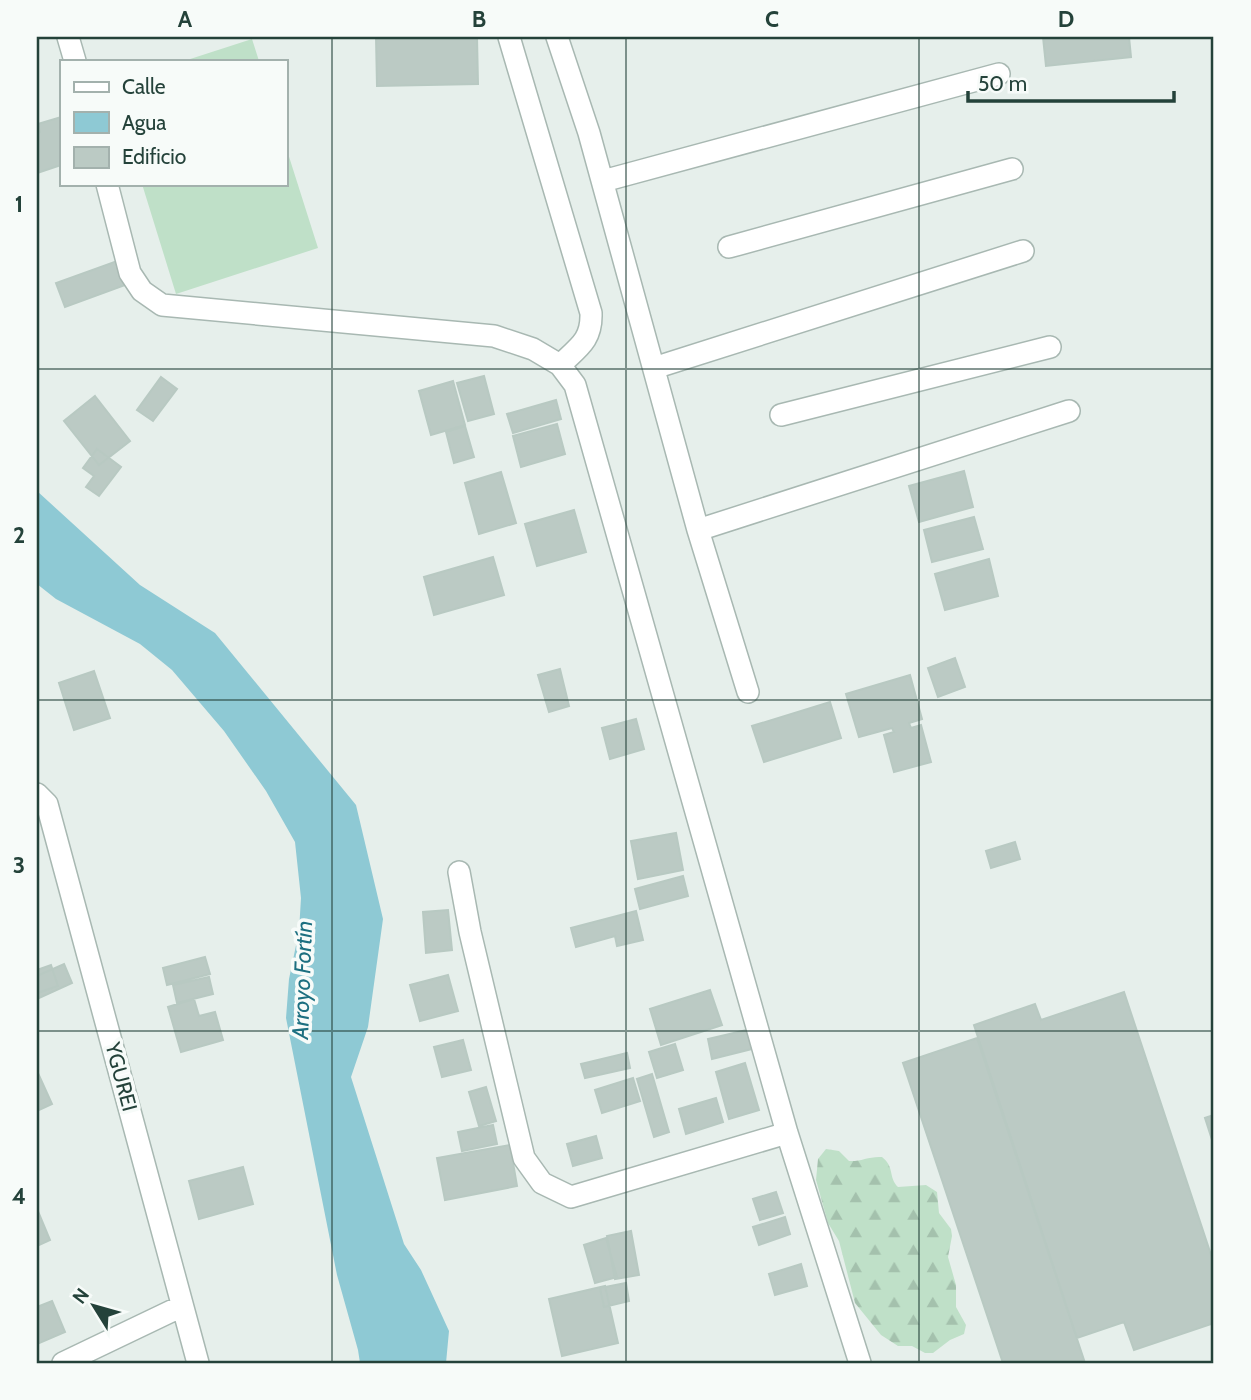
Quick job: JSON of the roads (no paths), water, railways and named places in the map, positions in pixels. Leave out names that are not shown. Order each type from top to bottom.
[{"type":"street","points":[[68,37],[75,60]]},
{"type":"street","points":[[509,37],[591,313],[592,329],[582,344],[560,365]]},
{"type":"street","points":[[557,37],[603,181],[698,530],[748,692]]},
{"type":"street","points":[[603,181],[999,74]]},
{"type":"street","points":[[729,247],[1012,169]]},
{"type":"street","points":[[108,186],[130,272],[142,291],[162,305],[494,336],[533,349],[560,365],[575,385],[787,1133],[860,1363]]},
{"type":"street","points":[[654,368],[1023,251]]},
{"type":"street","points":[[781,415],[1051,347]]},
{"type":"street","points":[[698,530],[1069,411]]},
{"type":"street","name":"YGUREI","points":[[40,802],[198,1363]]},
{"type":"street","points":[[459,872],[470,932],[524,1157],[542,1183],[571,1197],[787,1133]]},
{"type":"street","points":[[62,1363],[182,1306]]},
{"type":"water","name":"Arroyo Fortín","points":[[37,491],[140,585],[215,633],[356,805],[383,919],[368,1027],[351,1077],[404,1244],[421,1270],[449,1331],[446,1363],[360,1363],[337,1275],[286,1018],[289,979],[299,931],[301,898],[295,842],[266,791],[224,731],[172,670],[140,644],[56,599],[37,584]]}]
